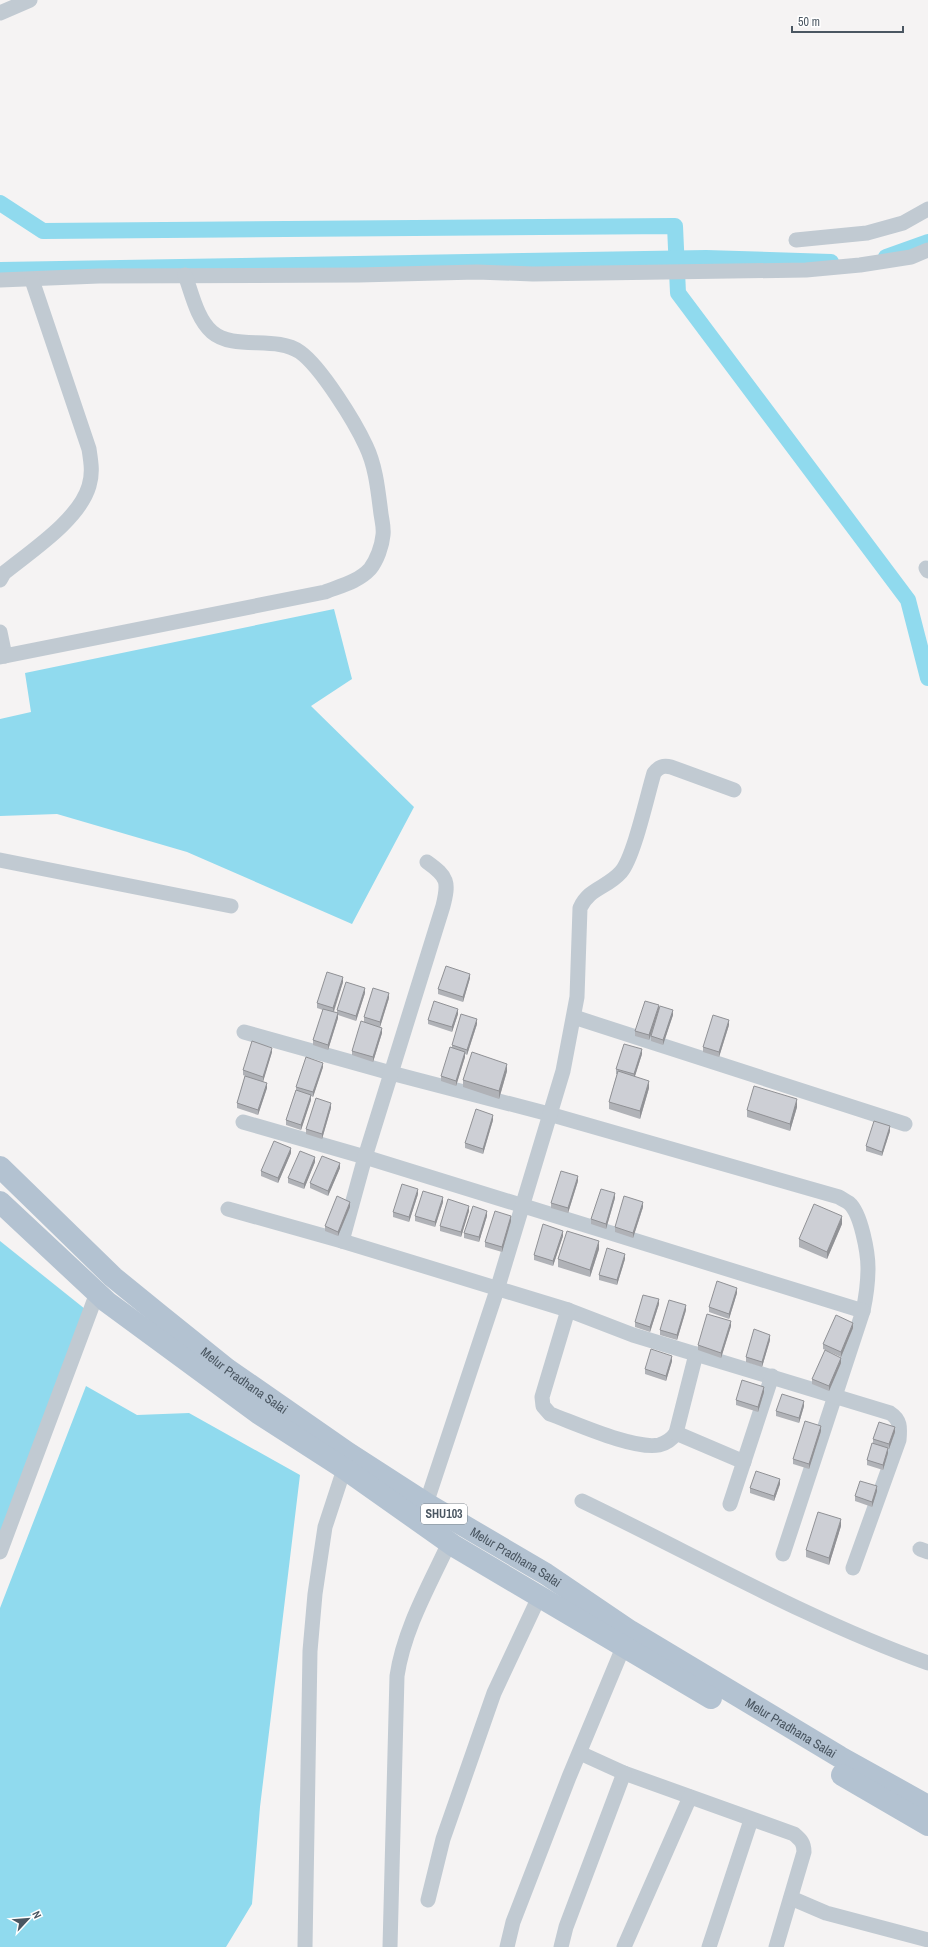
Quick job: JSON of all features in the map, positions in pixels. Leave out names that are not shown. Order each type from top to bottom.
[{"type":"main road","name":"Melur Pradhana Salai","points":[[0,1167],[113,1276],[227,1369],[346,1461],[423,1512],[546,1574],[626,1639],[928,1824]]},
{"type":"main road","name":"Melur Pradhana Salai","points":[[0,1202],[98,1293],[258,1413],[346,1461]]},
{"type":"main road","name":"Melur Pradhana Salai","points":[[423,1512],[449,1543],[539,1597],[626,1639],[928,1806]]},
{"type":"street","points":[[0,12],[30,0]]},
{"type":"street","points":[[796,240],[867,233],[903,223],[928,209]]},
{"type":"street","points":[[0,280],[32,280],[99,276],[359,275],[477,272],[532,274],[806,270],[860,265],[911,257],[928,250]]},
{"type":"street","points":[[0,632],[2,656],[325,592],[355,581],[370,568],[379,553],[383,534],[376,481],[366,447],[352,420],[313,363],[299,351],[278,345],[227,340],[212,332],[201,318],[185,275]]},
{"type":"street","points":[[0,580],[4,573],[58,530],[81,503],[89,486],[92,469],[89,449],[32,280]]},
{"type":"street","points":[[423,1512],[497,1290],[521,1206],[563,1071],[577,997],[580,908],[584,899],[610,882],[621,872],[629,857],[654,773],[659,768],[665,766],[671,767],[734,790]]},
{"type":"street","points":[[0,860],[231,906]]},
{"type":"street","points":[[342,1241],[365,1157],[443,906],[447,888],[446,880],[441,872],[427,862]]},
{"type":"street","points":[[574,1017],[905,1124]]},
{"type":"street","points":[[244,1032],[391,1074],[549,1114],[839,1197],[850,1204],[858,1216],[868,1266],[867,1291],[863,1311],[783,1554]]},
{"type":"street","points":[[243,1122],[365,1157],[863,1311]]},
{"type":"street","points":[[228,1209],[342,1241],[497,1290],[568,1310],[633,1335],[772,1376],[890,1413],[897,1417],[900,1427],[899,1440],[853,1568]]},
{"type":"street","points":[[0,1552],[98,1293]]},
{"type":"street","points":[[568,1310],[542,1397],[545,1411],[626,1441],[645,1445],[658,1445],[665,1443],[676,1433],[696,1354]]},
{"type":"street","points":[[730,1504],[772,1376]]},
{"type":"street","points":[[676,1433],[744,1462]]},
{"type":"street","points":[[305,1947],[307,1722],[310,1651],[315,1594],[325,1527],[346,1461]]},
{"type":"street","points":[[582,1501],[810,1614],[877,1644],[928,1663]]},
{"type":"street","points":[[390,1947],[397,1676],[400,1654],[410,1626],[449,1543]]},
{"type":"street","points":[[428,1900],[443,1839],[494,1693],[539,1597]]},
{"type":"street","points":[[507,1947],[513,1922],[569,1777],[626,1639]]},
{"type":"street","points":[[580,1753],[624,1773],[751,1820],[794,1834],[801,1840],[804,1845],[804,1852],[776,1947]]},
{"type":"street","points":[[561,1947],[566,1927],[624,1773]]},
{"type":"street","points":[[624,1947],[690,1797]]},
{"type":"street","points":[[708,1947],[751,1820]]},
{"type":"street","points":[[791,1898],[826,1913],[906,1941],[928,1940]]},
{"type":"water","points":[[334,609],[352,679],[311,706],[414,807],[352,924],[187,852],[57,814],[0,816],[0,719],[31,712],[25,673]]},
{"type":"water","points":[[0,1241],[85,1309],[0,1535]]},
{"type":"water","points":[[86,1386],[137,1415],[189,1413],[300,1475],[260,1807],[252,1904],[226,1947],[0,1947],[0,1608]]},
{"type":"building","points":[[446,966],[470,974],[463,997],[438,989]]},
{"type":"building","points":[[327,972],[343,977],[333,1008],[317,1003]]},
{"type":"building","points":[[346,982],[365,988],[356,1016],[337,1010]]},
{"type":"building","points":[[373,988],[389,993],[380,1022],[364,1017]]},
{"type":"building","points":[[434,1001],[458,1009],[452,1027],[428,1020]]},
{"type":"building","points":[[645,1001],[659,1005],[649,1035],[635,1031]]},
{"type":"building","points":[[660,1006],[673,1010],[663,1040],[651,1036]]},
{"type":"building","points":[[323,1009],[338,1013],[328,1045],[313,1040]]},
{"type":"building","points":[[461,1014],[477,1019],[467,1050],[452,1045]]},
{"type":"building","points":[[713,1015],[729,1020],[719,1052],[703,1047]]},
{"type":"building","points":[[361,1021],[382,1028],[373,1057],[352,1051]]},
{"type":"building","points":[[252,1041],[272,1048],[263,1077],[243,1070]]},
{"type":"building","points":[[624,1044],[642,1049],[634,1074],[616,1069]]},
{"type":"building","points":[[450,1047],[465,1052],[456,1081],[441,1076]]},
{"type":"building","points":[[472,1052],[507,1064],[499,1091],[463,1080]]},
{"type":"building","points":[[306,1057],[323,1063],[313,1092],[296,1087]]},
{"type":"building","points":[[618,1071],[649,1081],[640,1111],[609,1102]]},
{"type":"building","points":[[245,1076],[267,1083],[258,1110],[237,1103]]},
{"type":"building","points":[[754,1086],[797,1099],[790,1124],[747,1110]]},
{"type":"building","points":[[296,1090],[311,1095],[301,1125],[286,1120]]},
{"type":"building","points":[[316,1098],[331,1103],[322,1134],[306,1129]]},
{"type":"building","points":[[476,1109],[493,1115],[483,1149],[465,1143]]},
{"type":"building","points":[[874,1121],[890,1126],[882,1152],[866,1146]]},
{"type":"building","points":[[274,1141],[291,1148],[278,1178],[261,1171]]},
{"type":"building","points":[[300,1151],[315,1157],[304,1184],[288,1178]]},
{"type":"building","points":[[322,1156],[340,1163],[328,1191],[310,1183]]},
{"type":"building","points":[[561,1171],[578,1176],[568,1208],[551,1203]]},
{"type":"building","points":[[402,1184],[418,1189],[409,1217],[393,1212]]},
{"type":"building","points":[[601,1189],[615,1193],[606,1224],[591,1219]]},
{"type":"building","points":[[423,1191],[443,1197],[435,1222],[415,1216]]},
{"type":"building","points":[[337,1196],[350,1202],[338,1232],[325,1226]]},
{"type":"building","points":[[624,1196],[643,1202],[633,1233],[615,1227]]},
{"type":"building","points":[[448,1199],[469,1206],[461,1232],[440,1226]]},
{"type":"building","points":[[814,1204],[842,1216],[827,1252],[799,1239]]},
{"type":"building","points":[[473,1206],[487,1211],[479,1237],[464,1233]]},
{"type":"building","points":[[495,1211],[511,1216],[502,1247],[485,1242]]},
{"type":"building","points":[[543,1224],[563,1231],[553,1261],[534,1255]]},
{"type":"building","points":[[567,1231],[599,1241],[590,1270],[558,1259]]},
{"type":"building","points":[[607,1248],[625,1254],[617,1280],[599,1275]]},
{"type":"building","points":[[717,1281],[737,1288],[729,1314],[709,1307]]},
{"type":"building","points":[[643,1295],[659,1299],[650,1327],[635,1322]]},
{"type":"building","points":[[669,1300],[686,1305],[677,1335],[660,1330]]},
{"type":"building","points":[[707,1314],[731,1321],[721,1353],[698,1345]]},
{"type":"building","points":[[836,1315],[853,1323],[841,1352],[823,1344]]},
{"type":"building","points":[[754,1329],[770,1335],[762,1362],[746,1357]]},
{"type":"building","points":[[651,1349],[672,1356],[666,1376],[645,1369]]},
{"type":"building","points":[[825,1350],[841,1358],[829,1386],[812,1379]]},
{"type":"building","points":[[742,1380],[764,1387],[758,1407],[736,1400]]},
{"type":"building","points":[[782,1394],[804,1401],[799,1418],[776,1411]]},
{"type":"building","points":[[805,1421],[821,1426],[809,1464],[793,1459]]},
{"type":"building","points":[[879,1422],[895,1427],[889,1444],[873,1439]]},
{"type":"building","points":[[872,1443],[888,1448],[883,1465],[867,1460]]},
{"type":"building","points":[[756,1471],[780,1479],[774,1496],[750,1488]]},
{"type":"building","points":[[860,1481],[877,1486],[872,1502],[855,1496]]},
{"type":"building","points":[[818,1512],[841,1519],[829,1558],[806,1550]]},
{"type":"waterway","points":[[0,203],[43,231],[675,226],[678,293],[908,600],[928,678]]},
{"type":"waterway","points":[[886,257],[928,242]]},
{"type":"waterway","points":[[0,270],[706,258],[831,262]]}]
